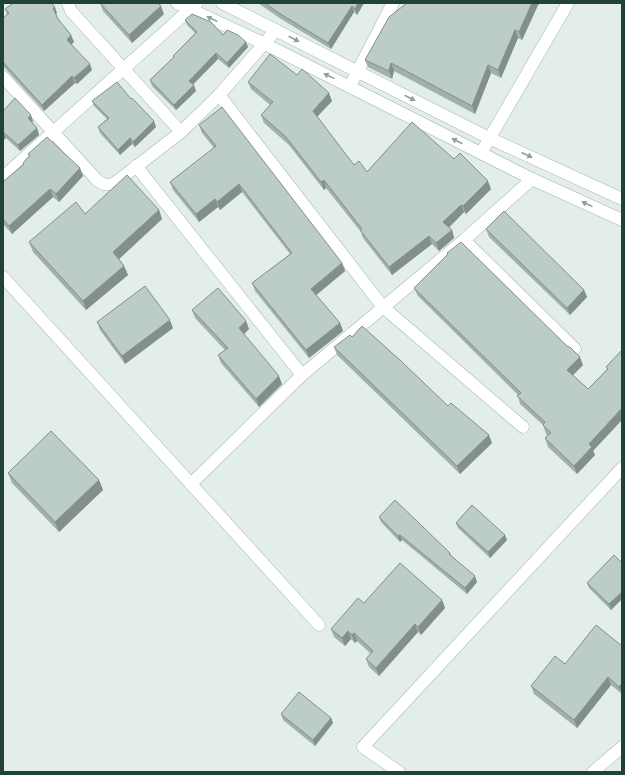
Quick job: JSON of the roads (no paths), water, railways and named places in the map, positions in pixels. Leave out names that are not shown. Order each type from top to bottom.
[{"type":"street","points":[[68,3],[71,11],[181,132]]},
{"type":"street","points":[[177,3],[194,6],[265,44],[532,179],[622,220]]},
{"type":"street","points":[[222,3],[489,138],[622,199]]},
{"type":"street","points":[[350,86],[393,3]]},
{"type":"street","points":[[481,153],[568,3]]},
{"type":"street","points":[[3,177],[194,6]]},
{"type":"street","points":[[3,77],[101,184],[108,185],[115,183],[181,132],[219,94],[276,30]]},
{"type":"street","points":[[219,94],[383,307],[523,427]]},
{"type":"street","points":[[136,166],[302,375]]},
{"type":"street","points":[[191,484],[302,375],[464,240],[532,179]]},
{"type":"street","points":[[464,240],[575,349]]},
{"type":"street","points":[[3,277],[319,625]]},
{"type":"street","points":[[399,772],[363,747],[622,468]]},
{"type":"street","points":[[593,772],[622,747]]}]
